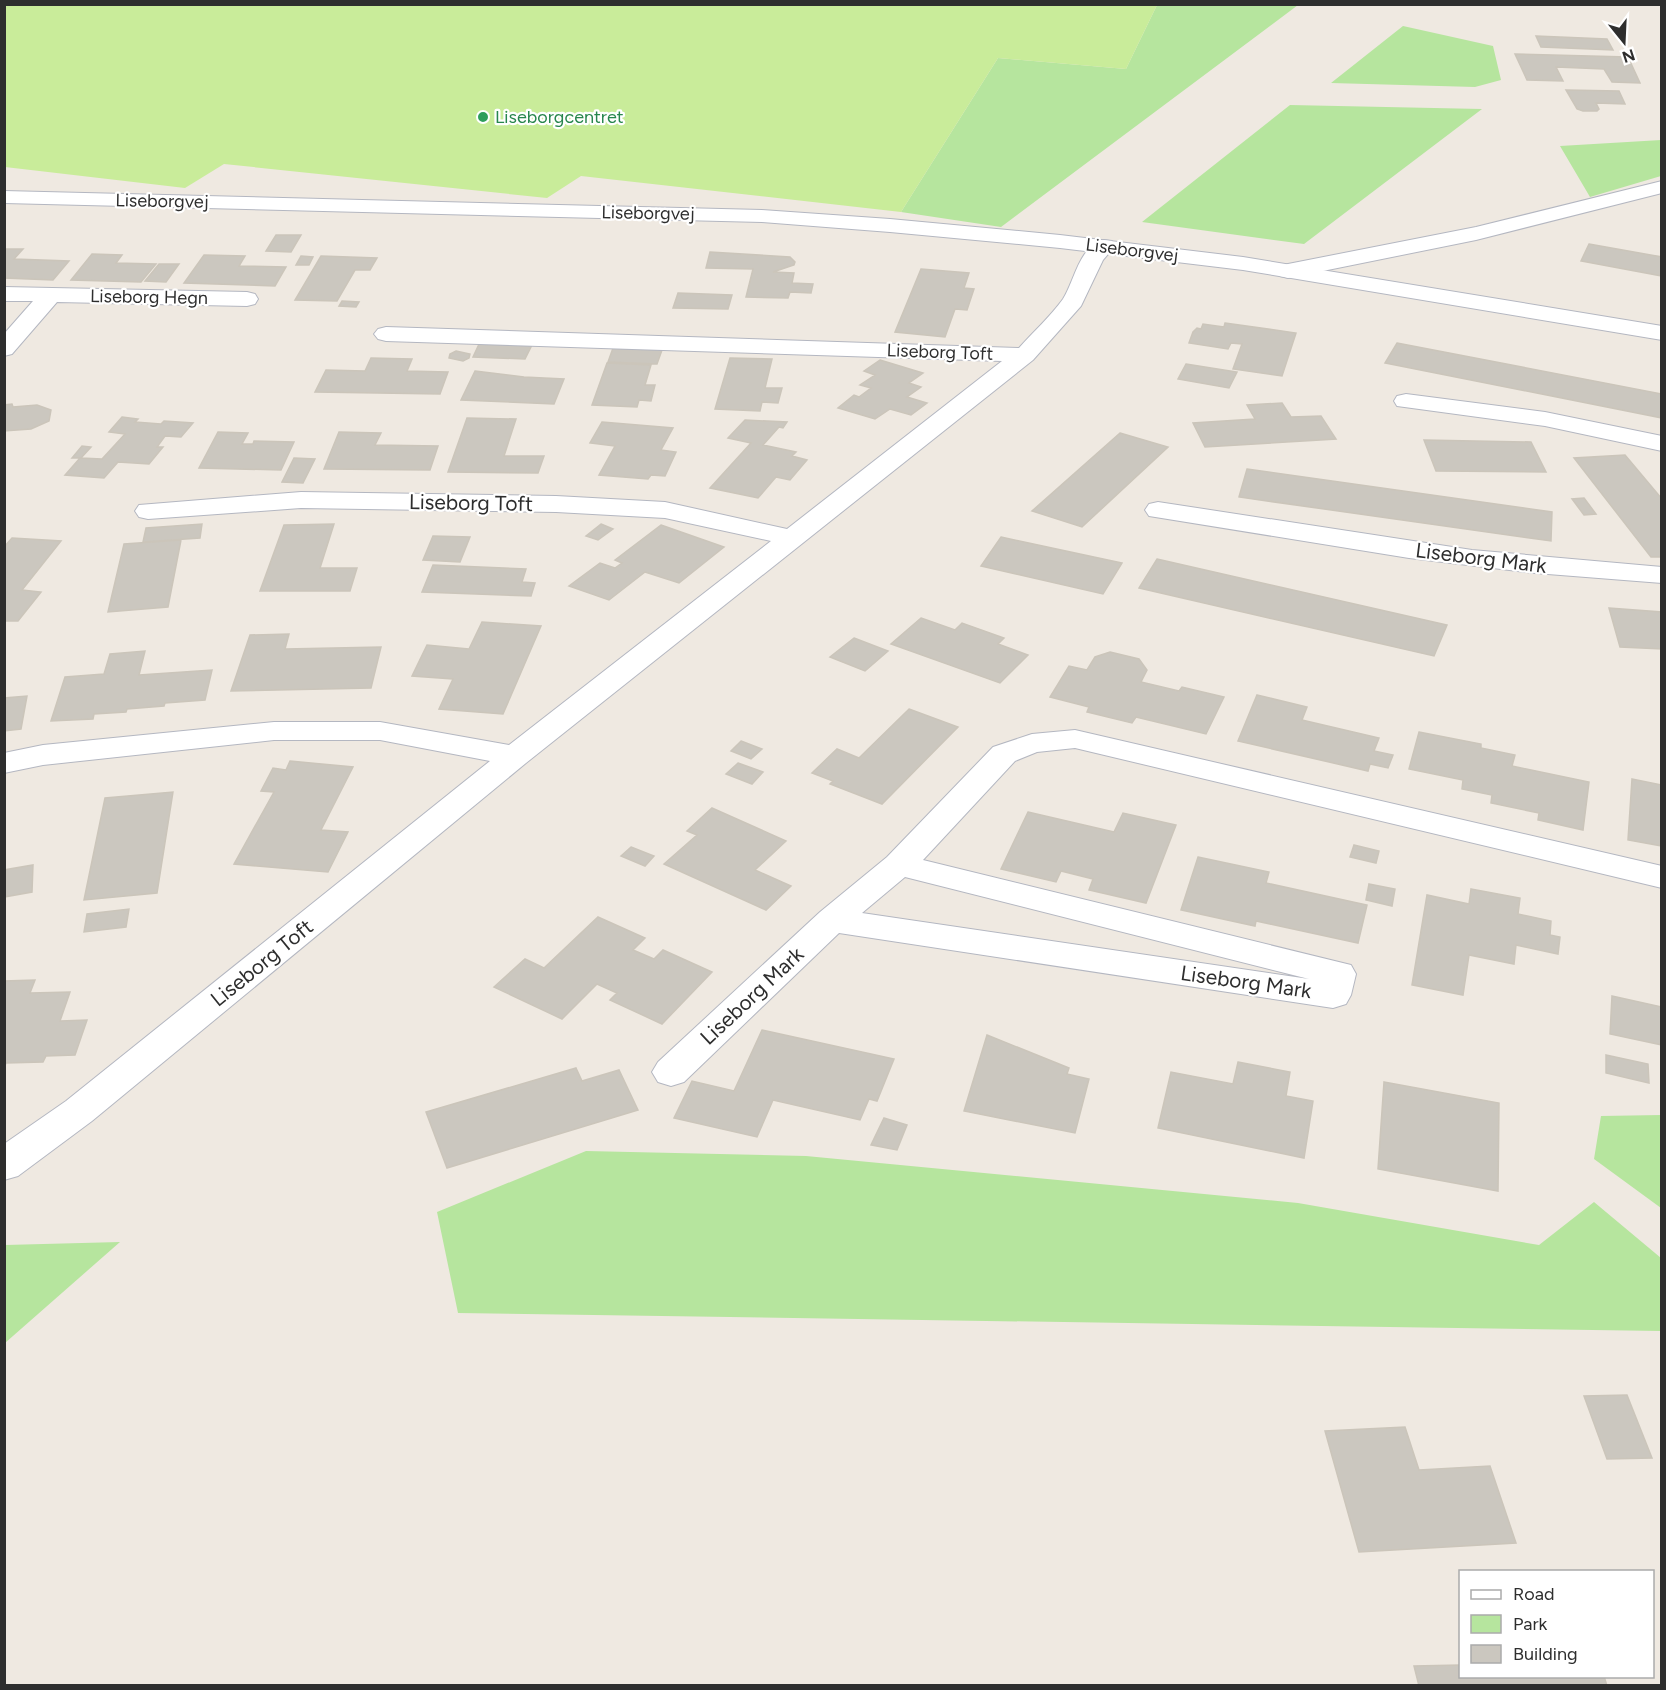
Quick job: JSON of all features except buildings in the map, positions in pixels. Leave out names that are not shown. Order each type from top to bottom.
[{"type":"street","name":"Liseborgvej","points":[[1288,271],[1456,239],[1662,187]]},
{"type":"street","name":"Liseborgvej","points":[[4,197],[762,216],[863,223],[1104,246],[1288,271],[1662,333]]},
{"type":"street","name":"Liseborg Toft","points":[[4,1165],[79,1111],[515,756],[1025,355],[1073,301],[1094,258],[1104,246]]},
{"type":"street","name":"Liseborg Hegn","points":[[4,294],[247,299]]},
{"type":"street","points":[[4,349],[51,295]]},
{"type":"street","name":"Liseborg Toft","points":[[386,334],[1025,355]]},
{"type":"street","points":[[1406,401],[1545,419],[1662,444]]},
{"type":"street","name":"Liseborg Toft","points":[[148,511],[301,500],[556,504],[665,510],[792,538]]},
{"type":"street","name":"Liseborg Mark","points":[[1158,510],[1378,546],[1606,572],[1662,576]]},
{"type":"street","points":[[4,763],[43,755],[274,731],[380,731],[515,756]]},
{"type":"street","name":"Liseborg Mark","points":[[671,1072],[832,920],[899,866],[1004,754],[1032,743],[1075,739],[1662,877]]},
{"type":"street","name":"Liseborg Mark","points":[[832,920],[1333,995],[1338,974],[899,866]]},
{"type":"green space","name":"Liseborgcentret","points":[[5,4],[1157,5],[1126,69],[998,58],[901,212],[581,176],[547,198],[224,164],[185,188],[5,167]]},
{"type":"green space","points":[[1157,5],[1298,5],[1001,227],[901,212],[998,58],[1126,69]]},
{"type":"green space","points":[[1403,26],[1493,46],[1501,80],[1475,87],[1331,83]]},
{"type":"green space","points":[[1290,105],[1482,109],[1304,244],[1142,222]]},
{"type":"green space","points":[[1661,140],[1661,176],[1590,197],[1560,146]]},
{"type":"green space","points":[[1662,1115],[1661,1208],[1594,1159],[1601,1116]]},
{"type":"green space","points":[[586,1151],[806,1156],[1298,1203],[1539,1245],[1594,1202],[1661,1258],[1661,1331],[458,1313],[437,1212]]},
{"type":"green space","points":[[120,1242],[5,1343],[5,1245]]},
{"type":"place","name":"Liseborgcentret","points":[[483,117]]}]
